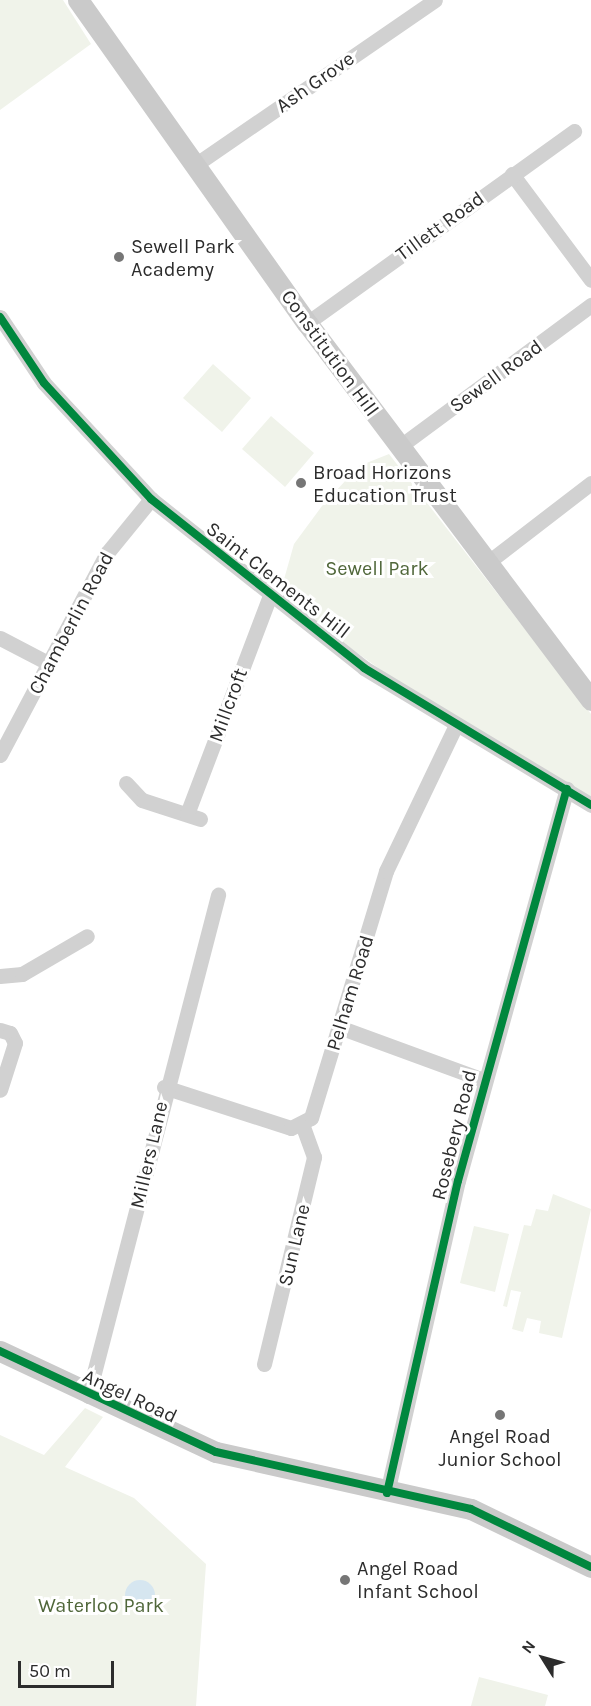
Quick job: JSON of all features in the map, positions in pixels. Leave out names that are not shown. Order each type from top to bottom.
[{"type":"main road","name":"Constitution Hill","points":[[78,0],[307,323],[591,700]]},
{"type":"main road","name":"Angel Road","points":[[0,1351],[94,1403],[245,1461],[495,1517],[591,1567]]},
{"type":"street","name":"Ash Grove","points":[[195,165],[435,0]]},
{"type":"street","name":"Tillett Road","points":[[307,323],[574,131]]},
{"type":"street","points":[[512,174],[591,280]]},
{"type":"street","name":"Sewell Road","points":[[399,447],[591,305]]},
{"type":"street","name":"Saint Clements Hill","points":[[0,317],[44,383],[151,499],[270,596],[364,668],[591,805]]},
{"type":"street","points":[[487,563],[591,483]]},
{"type":"street","name":"Chamberlin Road","points":[[0,755],[107,553],[151,499]]},
{"type":"street","name":"Millcroft","points":[[126,783],[142,800],[194,817],[270,596]]},
{"type":"street","points":[[0,638],[50,664]]},
{"type":"street","name":"Pelham Road","points":[[303,1127],[311,1118],[390,860],[456,725]]},
{"type":"street","name":"Rosebery Road","points":[[387,1493],[484,1080],[567,789]]},
{"type":"street","name":"Millers Lane","points":[[94,1403],[205,913],[218,895]]},
{"type":"street","points":[[0,975],[22,974],[87,936]]},
{"type":"street","points":[[339,1026],[484,1080]]},
{"type":"street","points":[[0,1030],[10,1033],[15,1043],[0,1090]]},
{"type":"street","points":[[164,1087],[291,1128],[303,1127]]},
{"type":"street","name":"Sun Lane","points":[[264,1364],[314,1157],[303,1127]]},
{"type":"green space","points":[[0,0],[63,0],[91,44],[0,110]]},
{"type":"green space","points":[[213,364],[251,398],[222,432],[183,398]]},
{"type":"green space","points":[[271,416],[314,453],[285,487],[242,449]]},
{"type":"green space","name":"Sewell Park","points":[[389,454],[591,714],[591,797],[419,697],[279,597],[294,544],[322,506],[359,466]]},
{"type":"green space","points":[[553,1194],[591,1209],[562,1338],[539,1333],[541,1321],[527,1318],[523,1332],[512,1329],[521,1292],[511,1290],[507,1307],[503,1306],[524,1225],[531,1226],[536,1209],[548,1211]]},
{"type":"green space","points":[[474,1226],[509,1234],[495,1292],[460,1283]]},
{"type":"green space","name":"Waterloo Park","points":[[85,1408],[103,1417],[65,1467],[134,1498],[206,1564],[196,1706],[0,1706],[0,1435],[44,1455]]},
{"type":"green space","points":[[479,1677],[548,1695],[545,1706],[471,1706]]},
{"type":"shaded area","points":[[140,1580],[151,1584],[155,1595],[151,1606],[140,1610],[129,1606],[125,1595],[129,1584]]},
{"type":"cycle path","points":[[0,317],[44,383],[151,499],[364,668],[591,805]]},
{"type":"cycle path","points":[[387,1493],[458,1181],[567,789]]},
{"type":"cycle path","points":[[0,1351],[216,1452],[471,1509],[591,1567]]},
{"type":"place","name":"Sewell Park Academy","points":[[119,257]]},
{"type":"place","name":"Broad Horizons Education Trust","points":[[301,483]]},
{"type":"place","name":"Angel Road Junior School","points":[[500,1415]]},
{"type":"place","name":"Angel Road Infant School","points":[[345,1580]]}]
